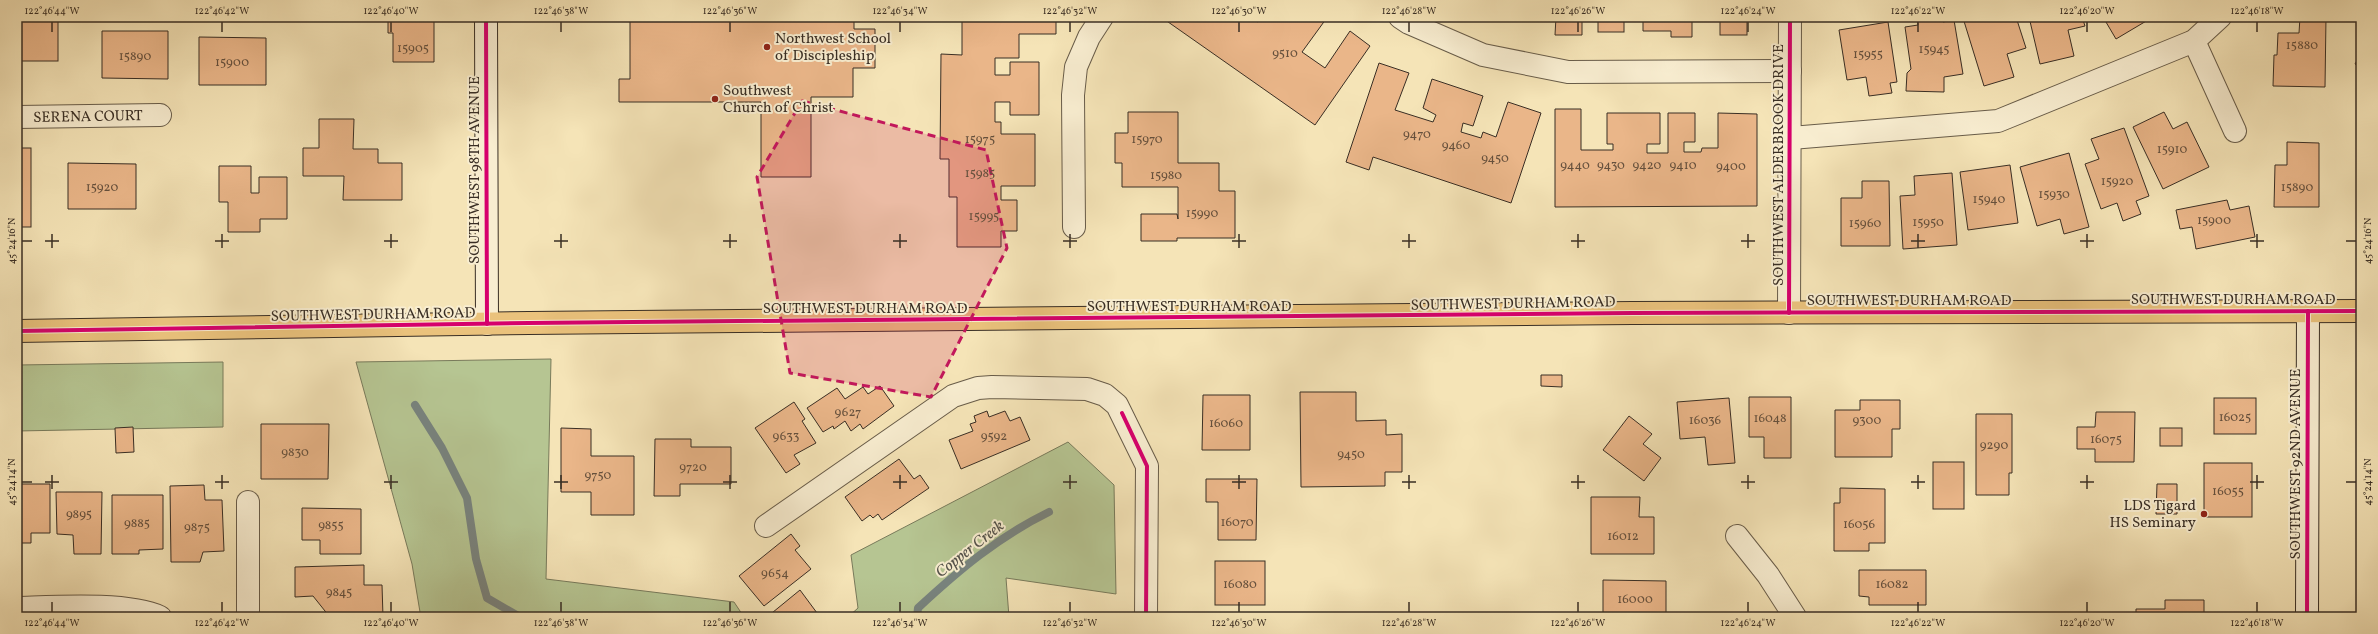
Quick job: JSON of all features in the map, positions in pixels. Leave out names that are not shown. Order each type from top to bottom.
[{"type":"main road","name":"SOUTHWEST DURHAM ROAD","points":[[17,331],[487,324],[1789,313],[2361,310]]},
{"type":"street","name":"SOUTHWEST 98TH AVENUE","points":[[486,17],[487,324]]},
{"type":"street","points":[[1074,227],[1073,96],[1076,74],[1089,36],[1102,17]]},
{"type":"street","points":[[1400,17],[1409,23],[1483,55],[1568,72],[1790,71]]},
{"type":"street","name":"SOUTHWEST ALDERBROOK DRIVE","points":[[1789,313],[1791,138],[1790,17]]},
{"type":"street","points":[[1791,138],[1998,122],[2194,41],[2220,17]]},
{"type":"street","points":[[2194,41],[2235,132]]},
{"type":"street","name":"SERENA COURT","points":[[17,117],[160,115]]},
{"type":"street","name":"SOUTHWEST 92ND AVENUE","points":[[2307,617],[2308,311]]},
{"type":"street","points":[[766,526],[942,402],[965,391],[998,387],[1081,388],[1104,395],[1117,405],[1147,466],[1146,617]]},
{"type":"street","points":[[248,502],[248,617]]},
{"type":"street","points":[[1737,536],[1768,575],[1795,617]]},
{"type":"street","points":[[17,608],[105,607],[151,612],[160,617]]},
{"type":"highlighted area","points":[[802,101],[986,150],[1007,248],[931,397],[790,373],[757,177]]},
{"type":"green space","points":[[551,359],[546,579],[734,602],[744,617],[413,617],[420,612],[412,564],[356,362]]},
{"type":"green space","points":[[223,362],[223,427],[17,431],[17,365]]},
{"type":"green space","points":[[1068,442],[1114,485],[1116,594],[1006,578],[1009,617],[848,617],[858,608],[851,555]]},
{"type":"building","points":[[17,17],[58,17],[58,61],[17,61]]},
{"type":"building","points":[[388,17],[434,17],[434,62],[393,62],[393,33],[388,33]]},
{"type":"building","name":"Southwest Church of Christ","points":[[630,17],[854,17],[854,29],[875,29],[875,68],[853,68],[853,97],[811,97],[811,177],[761,177],[761,102],[619,102],[619,79],[630,79]]},
{"type":"building","points":[[962,17],[1056,17],[1056,34],[1019,34],[1019,58],[995,58],[995,75],[1010,75],[1010,62],[1039,62],[1039,115],[1010,115],[1010,102],[995,102],[995,122],[1001,122],[1001,134],[1035,134],[1035,186],[1001,186],[1001,200],[1017,200],[1017,231],[1001,231],[1001,247],[957,247],[957,197],[949,197],[949,159],[940,159],[941,54],[962,55]]},
{"type":"building","points":[[1161,17],[1250,17],[1258,22],[1262,17],[1323,17],[1326,19],[1302,52],[1325,68],[1350,31],[1370,46],[1315,125]]},
{"type":"building","points":[[1556,17],[1582,17],[1582,35],[1555,35]]},
{"type":"building","points":[[1598,17],[1624,17],[1624,32],[1598,32]]},
{"type":"building","points":[[1643,17],[1692,17],[1692,37],[1671,37],[1671,31],[1643,31]]},
{"type":"building","points":[[1720,17],[1747,17],[1747,35],[1720,35]]},
{"type":"building","points":[[1917,17],[1942,17],[1943,22],[1954,20],[1963,74],[1944,77],[1944,92],[1906,91],[1907,73],[1911,69],[1905,27],[1918,25]]},
{"type":"building","points":[[1997,17],[1998,20],[2016,17],[2026,48],[2007,54],[2014,77],[1984,86],[1963,18]]},
{"type":"building","points":[[2029,17],[2082,17],[2085,26],[2068,30],[2074,56],[2040,64]]},
{"type":"building","points":[[2103,17],[2153,17],[2116,39]]},
{"type":"building","points":[[2300,17],[2326,17],[2325,87],[2273,86],[2274,55],[2277,55],[2278,33],[2299,33]]},
{"type":"building","points":[[1888,22],[1897,82],[1890,83],[1892,93],[1869,96],[1866,77],[1847,80],[1839,30]]},
{"type":"building","points":[[102,31],[168,31],[168,79],[102,78]]},
{"type":"building","points":[[199,37],[266,38],[266,85],[199,85]]},
{"type":"building","points":[[2361,53],[2361,68],[2355,64]]},
{"type":"building","points":[[1379,63],[1409,73],[1395,110],[1433,122],[1436,115],[1423,108],[1432,79],[1483,96],[1473,126],[1463,123],[1461,132],[1481,138],[1483,132],[1496,137],[1508,102],[1541,113],[1511,203],[1373,157],[1369,170],[1346,162]]},
{"type":"building","points":[[1555,109],[1581,109],[1581,150],[1613,150],[1613,144],[1607,144],[1607,113],[1660,113],[1660,144],[1647,144],[1647,153],[1668,153],[1668,113],[1695,113],[1695,142],[1684,142],[1684,152],[1701,152],[1702,148],[1718,148],[1718,113],[1757,114],[1757,206],[1555,207]]},
{"type":"building","points":[[1128,112],[1178,112],[1178,163],[1219,163],[1219,191],[1235,191],[1235,238],[1177,238],[1177,241],[1141,241],[1141,214],[1177,214],[1178,219],[1178,187],[1122,187],[1122,163],[1115,163],[1115,133],[1128,133]]},
{"type":"building","points":[[2164,112],[2173,129],[2187,122],[2209,167],[2163,189],[2133,127]]},
{"type":"building","points":[[319,119],[354,119],[353,149],[378,149],[378,163],[402,163],[402,200],[343,200],[344,176],[303,176],[303,148],[319,148]]},
{"type":"building","points":[[2124,128],[2149,196],[2136,201],[2141,214],[2123,221],[2117,203],[2101,209],[2085,164],[2099,159],[2091,139]]},
{"type":"building","points":[[2287,142],[2319,143],[2319,207],[2274,207],[2275,165],[2287,165]]},
{"type":"building","points":[[17,148],[31,148],[31,227],[17,227]]},
{"type":"building","points":[[2069,153],[2089,227],[2064,234],[2060,219],[2037,226],[2020,167]]},
{"type":"building","points":[[68,163],[136,164],[136,209],[68,209]]},
{"type":"building","points":[[2010,165],[2018,223],[1968,230],[1960,172]]},
{"type":"building","points":[[219,166],[251,166],[251,193],[259,193],[259,177],[287,177],[287,219],[260,219],[260,232],[228,232],[228,202],[219,202]]},
{"type":"building","points":[[1952,173],[1957,245],[1903,249],[1900,196],[1915,195],[1914,176]]},
{"type":"building","points":[[1862,181],[1889,181],[1890,246],[1841,246],[1841,198],[1862,198]]},
{"type":"building","points":[[2227,200],[2230,210],[2249,206],[2255,237],[2196,249],[2192,227],[2180,229],[2176,210]]},
{"type":"building","points":[[1541,375],[1562,375],[1562,387],[1541,386]]},
{"type":"building","points":[[880,386],[894,406],[863,429],[860,424],[851,431],[845,421],[834,429],[833,426],[823,432],[807,408],[837,388],[845,399],[863,387],[868,394]]},
{"type":"building","points":[[1300,392],[1356,392],[1356,421],[1386,420],[1386,435],[1402,434],[1402,472],[1385,472],[1385,486],[1301,487]]},
{"type":"building","points":[[1203,395],[1250,395],[1250,450],[1202,450]]},
{"type":"building","points":[[1749,397],[1791,397],[1791,458],[1764,458],[1764,437],[1749,437]]},
{"type":"building","points":[[1729,398],[1735,463],[1708,465],[1705,437],[1680,439],[1677,402]]},
{"type":"building","points":[[2214,398],[2256,398],[2256,434],[2214,434]]},
{"type":"building","points":[[1860,400],[1900,400],[1900,429],[1892,429],[1892,457],[1835,457],[1835,410],[1860,410]]},
{"type":"building","points":[[794,402],[805,419],[802,421],[816,443],[794,455],[800,464],[786,473],[755,428]]},
{"type":"building","points":[[987,411],[989,417],[1005,411],[1010,421],[1020,417],[1030,440],[961,469],[949,440],[973,431],[970,424],[976,422],[974,416]]},
{"type":"building","points":[[2096,412],[2135,412],[2134,462],[2095,462],[2095,449],[2077,449],[2077,427],[2095,427]]},
{"type":"building","points":[[1976,414],[2012,414],[2012,473],[2009,473],[2009,495],[1976,495]]},
{"type":"building","points":[[1629,416],[1652,434],[1643,444],[1661,458],[1644,481],[1603,450]]},
{"type":"building","points":[[261,424],[329,424],[328,479],[261,479]]},
{"type":"building","points":[[133,427],[134,452],[116,453],[115,428]]},
{"type":"building","points":[[561,428],[591,429],[591,456],[634,456],[634,515],[591,515],[591,492],[561,492]]},
{"type":"building","points":[[2160,428],[2182,428],[2182,446],[2160,446]]},
{"type":"building","points":[[655,439],[691,439],[691,447],[731,447],[731,484],[680,484],[680,496],[654,496]]},
{"type":"building","points":[[899,459],[914,479],[920,475],[929,488],[882,520],[878,514],[873,518],[870,515],[862,521],[845,497]]},
{"type":"building","points":[[1933,462],[1964,462],[1964,509],[1933,509]]},
{"type":"building","points":[[2204,463],[2252,463],[2252,517],[2204,517]]},
{"type":"building","points":[[1206,479],[1257,479],[1256,540],[1218,540],[1218,502],[1206,502]]},
{"type":"building","points":[[17,484],[50,484],[50,533],[31,533],[31,543],[21,543],[20,554],[17,554]]},
{"type":"building","points":[[2157,484],[2177,484],[2177,514],[2156,514]]},
{"type":"building","points":[[204,485],[205,500],[222,500],[224,551],[203,552],[200,562],[171,562],[170,486]]},
{"type":"building","points":[[1840,488],[1885,489],[1885,543],[1869,543],[1869,551],[1834,551],[1834,503],[1840,503]]},
{"type":"building","points":[[56,492],[102,492],[101,554],[74,554],[73,535],[57,534]]},
{"type":"building","points":[[112,495],[163,495],[163,549],[139,550],[139,554],[112,554]]},
{"type":"building","points":[[1591,497],[1640,497],[1639,517],[1654,517],[1654,554],[1591,554]]},
{"type":"building","points":[[302,508],[361,509],[361,554],[320,554],[320,540],[302,540]]},
{"type":"building","points":[[791,534],[800,546],[795,550],[811,569],[764,606],[739,576]]},
{"type":"building","points":[[1215,561],[1265,561],[1265,605],[1215,605]]},
{"type":"building","points":[[364,565],[364,585],[382,585],[383,617],[329,616],[313,596],[295,597],[295,567]]},
{"type":"building","points":[[1859,570],[1926,570],[1926,605],[1869,605],[1869,597],[1859,596]]},
{"type":"building","points":[[1603,580],[1666,581],[1666,614],[1649,614],[1649,617],[1603,617]]},
{"type":"building","points":[[800,590],[820,617],[767,617]]},
{"type":"building","points":[[2165,600],[2204,600],[2204,617],[2136,617],[2136,609],[2165,609]]},
{"type":"waterway","points":[[415,405],[442,448],[467,498],[476,559],[487,598],[520,617]]},
{"type":"waterway","name":"Copper Creek","points":[[917,617],[918,608],[980,555],[1013,532],[1049,512]]},
{"type":"cycle path","points":[[486,17],[487,324]]},
{"type":"cycle path","points":[[1789,313],[1790,17]]},
{"type":"cycle path","points":[[2307,617],[2308,311]]},
{"type":"cycle path","points":[[17,331],[529,323],[1632,313],[2361,311]]},
{"type":"cycle path","points":[[1122,413],[1147,466],[1146,617]]},
{"type":"place","name":"Northwest School of Discipleship","points":[[767,47]]},
{"type":"place","name":"Southwest Church of Christ","points":[[715,99]]},
{"type":"place","name":"LDS Tigard HS Seminary","points":[[2204,514]]}]
